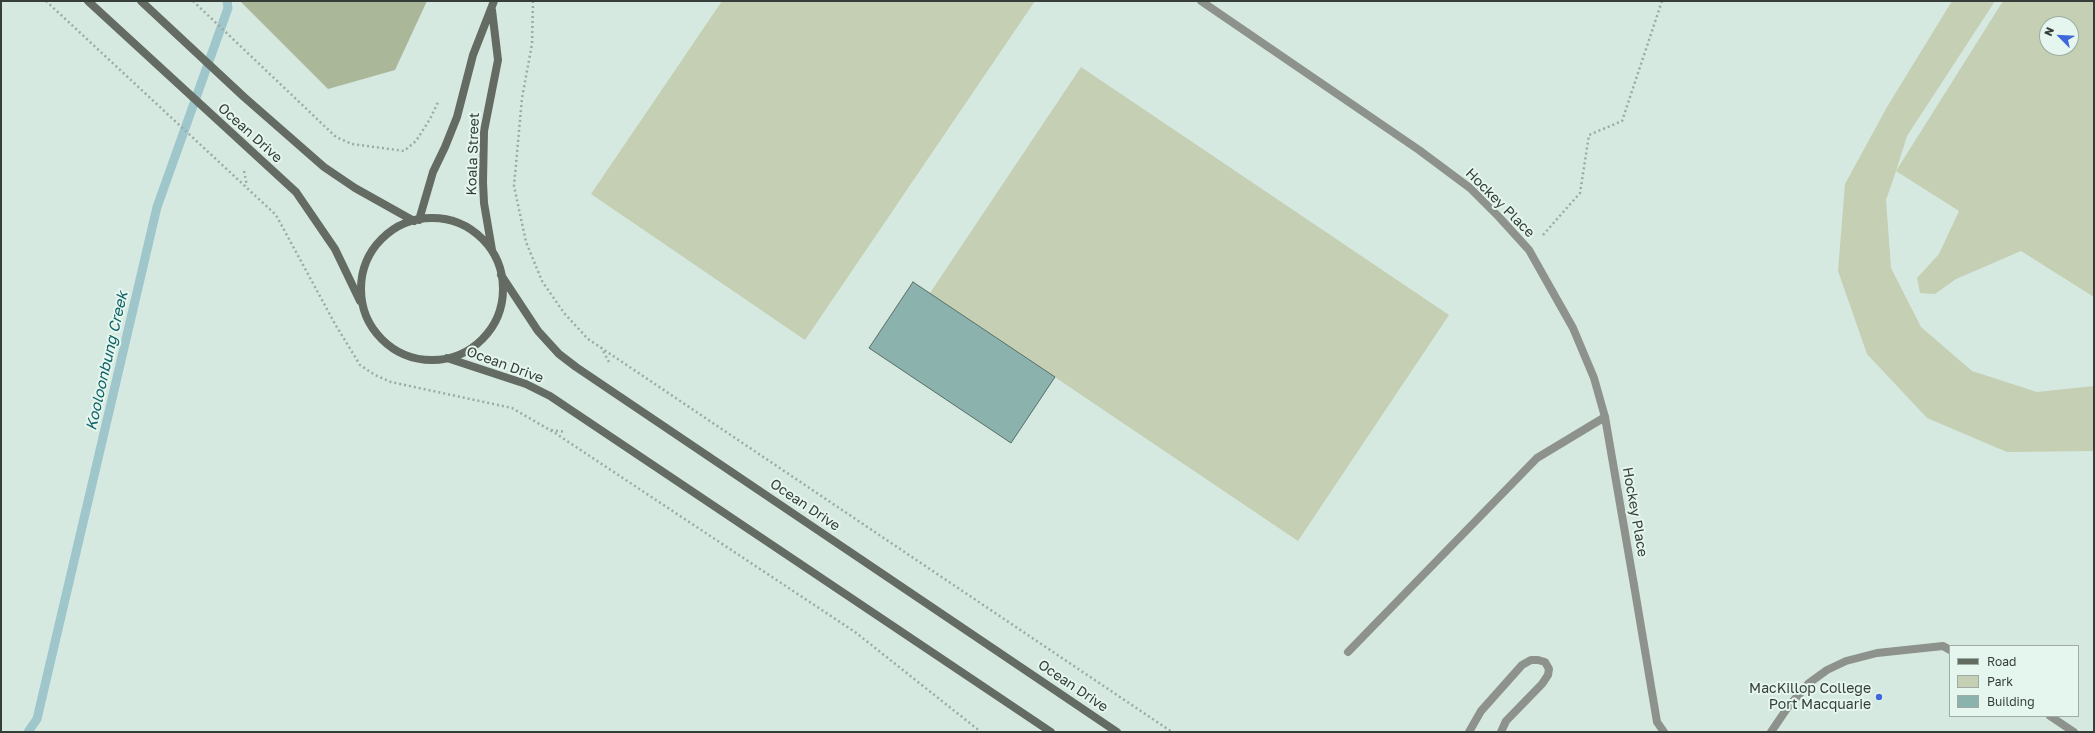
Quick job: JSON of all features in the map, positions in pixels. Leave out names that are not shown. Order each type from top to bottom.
[{"type":"main road","name":"Ocean Drive","points":[[88,1],[296,192],[335,249],[363,307]]},
{"type":"main road","name":"Ocean Drive","points":[[141,1],[244,97],[340,179],[416,220]]},
{"type":"main road","name":"Koala Street","points":[[416,220],[433,172],[457,117],[473,55],[492,10],[494,1]]},
{"type":"main road","name":"Koala Street","points":[[492,10],[498,60],[484,131],[483,182],[484,202],[492,252]]},
{"type":"main road","points":[[436,218],[460,224],[482,239],[492,252],[501,275],[501,302],[491,328],[472,347],[464,352],[447,358],[418,359],[404,355],[392,348],[380,338],[371,327],[363,307],[362,279],[371,253],[389,232],[397,227],[416,220],[436,218]]},
{"type":"main road","name":"Ocean Drive","points":[[501,275],[538,331],[559,354],[576,367],[1117,732]]},
{"type":"main road","name":"Ocean Drive","points":[[447,358],[526,384],[550,396],[1051,732]]},
{"type":"street","name":"Hockey Place","points":[[1201,1],[1420,150],[1470,188],[1500,217],[1529,250],[1573,328],[1594,378],[1605,417],[1657,722],[1664,732]]},
{"type":"street","points":[[1348,652],[1537,458],[1605,417]]},
{"type":"street","points":[[1772,732],[1788,706],[1809,683],[1827,670],[1846,661],[1878,653],[1942,646],[1949,650]]},
{"type":"street","points":[[1470,732],[1481,711],[1522,665],[1531,660],[1545,662],[1549,669],[1548,675],[1506,721],[1501,732]]},
{"type":"street","points":[[2052,717],[2074,732]]},
{"type":"path","points":[[46,1],[276,215],[335,324],[360,365],[375,375],[391,382],[512,408],[555,433],[854,632],[981,732]]},
{"type":"path","points":[[193,1],[336,137],[352,144],[404,151],[416,141],[430,119],[440,98]]},
{"type":"path","points":[[533,1],[532,44],[522,98],[514,186],[526,242],[542,281],[564,313],[588,338],[1172,732]]},
{"type":"path","points":[[1529,250],[1580,193],[1589,135],[1622,121],[1662,1]]},
{"type":"green space","points":[[240,1],[427,1],[395,70],[328,89]]},
{"type":"green space","points":[[722,1],[1035,1],[805,340],[591,194]]},
{"type":"green space","points":[[1952,1],[1995,1],[1907,136],[1886,200],[1891,268],[1921,327],[1972,371],[2037,392],[2094,386],[2094,451],[2007,452],[1927,418],[1867,354],[1838,271],[1845,184],[1887,107]]},
{"type":"green space","points":[[2003,1],[2094,1],[2094,297],[2021,251],[1956,279],[1935,294],[1920,293],[1917,278],[1939,254],[1959,211],[1896,171]]},
{"type":"green space","points":[[1081,67],[1449,315],[1298,541],[930,293]]},
{"type":"building","points":[[913,282],[1055,377],[1011,443],[869,348]]},
{"type":"waterway","name":"Kooloonbung Creek","points":[[28,732],[37,719],[157,207],[228,8],[227,1]]},
{"type":"place","name":"MacKillop College Port Macquarie","points":[[1879,697]]}]
